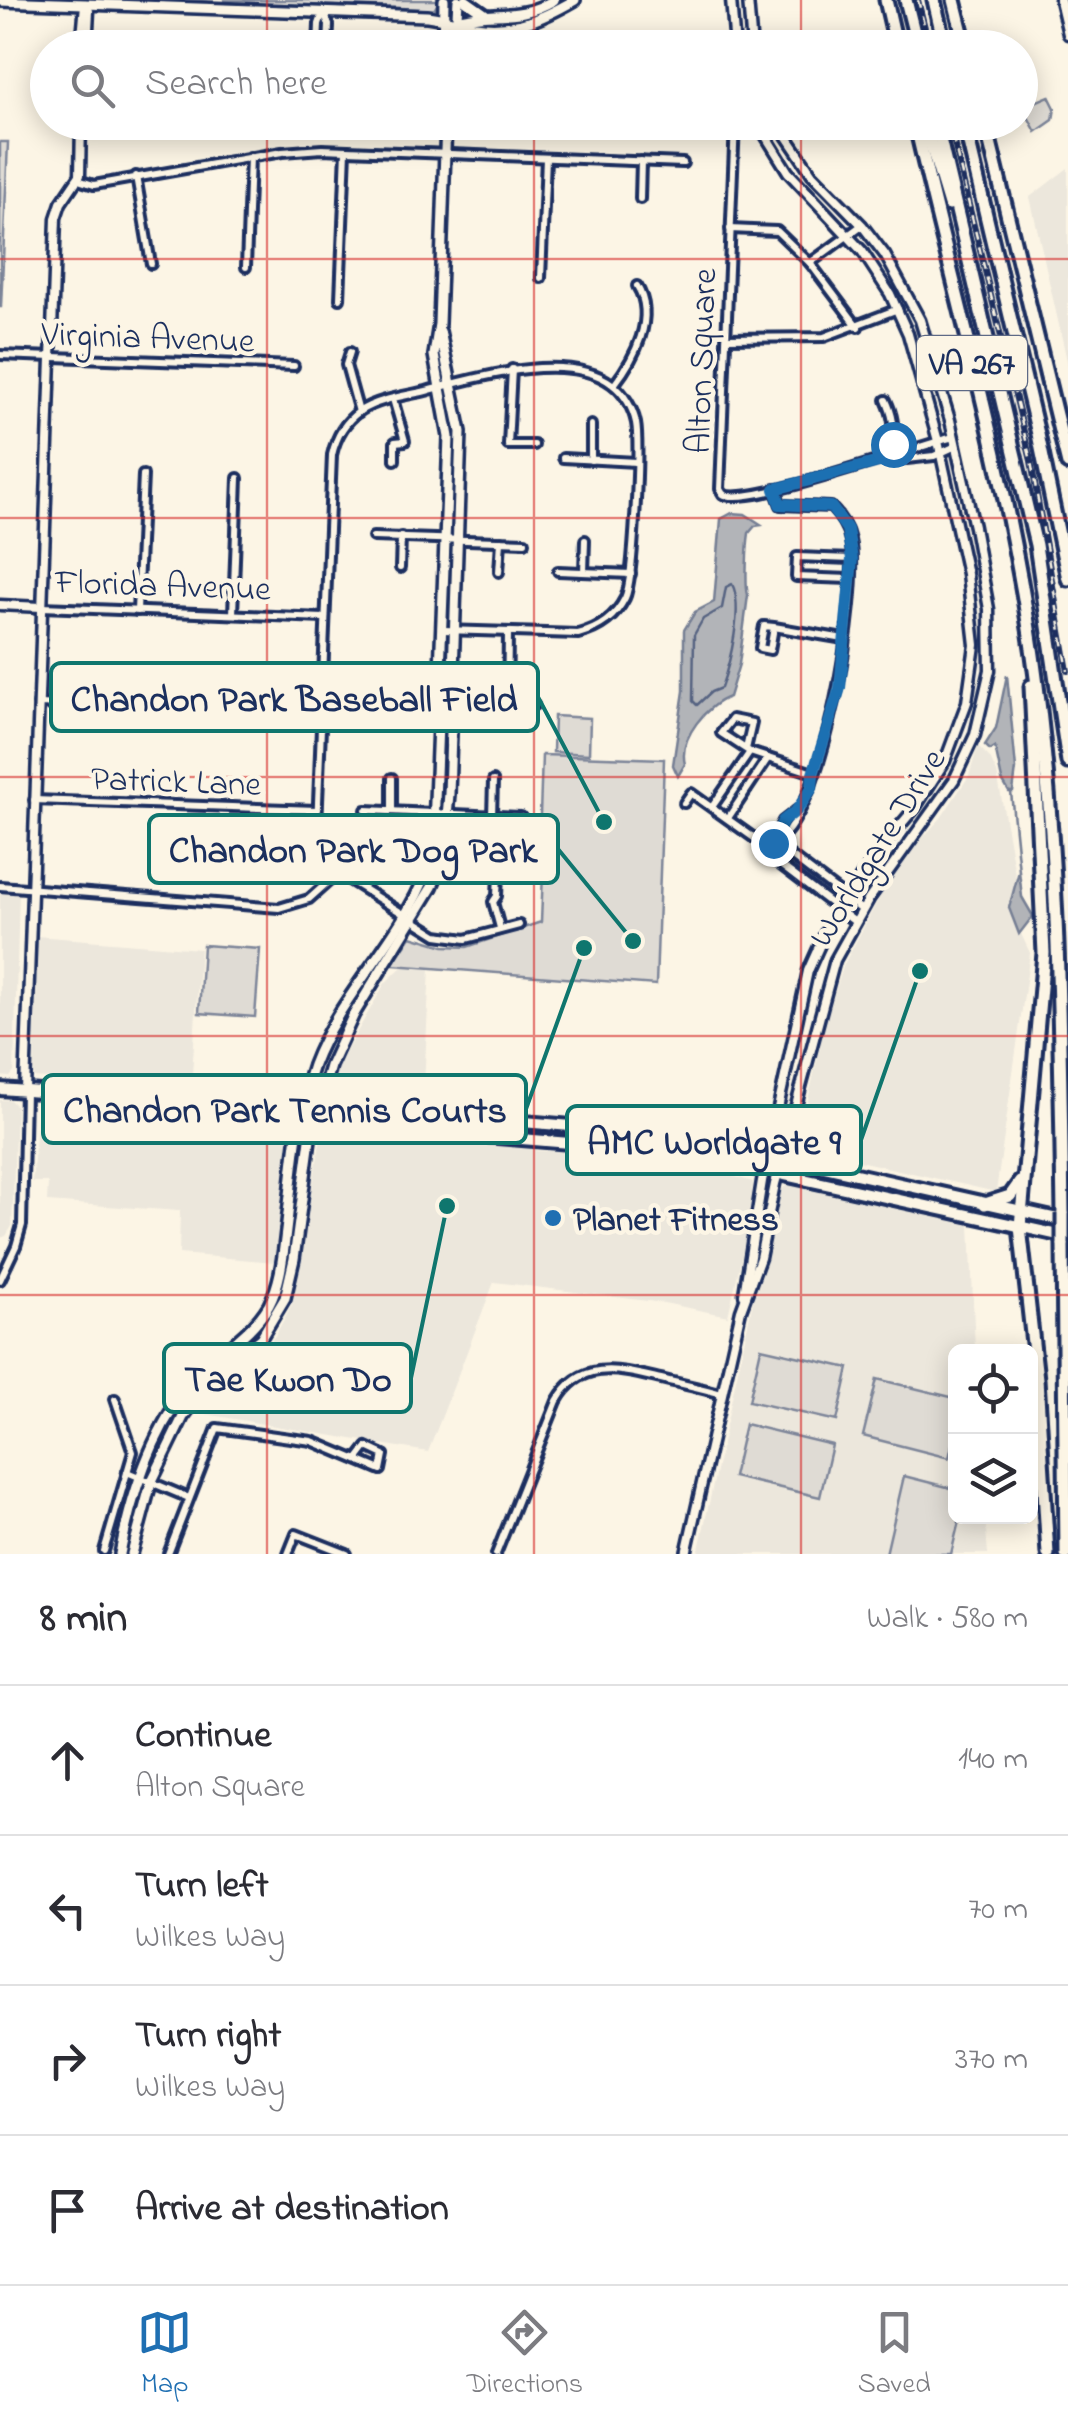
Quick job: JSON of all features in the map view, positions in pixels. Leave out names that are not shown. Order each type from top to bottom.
[{"type":"highway","points":[[886,0],[894,30]]},
{"type":"highway","points":[[906,0],[914,30]]},
{"type":"highway","points":[[934,0],[942,30]]},
{"type":"highway","points":[[954,0],[962,30]]},
{"type":"highway","name":"VA 267","points":[[919,140],[998,470],[1045,746],[1056,878],[1065,1218],[1066,1554]]},
{"type":"highway","points":[[929,140],[977,290]]},
{"type":"highway","points":[[940,140],[1036,545],[1068,762]]},
{"type":"highway","points":[[968,140],[1068,579]]},
{"type":"highway","name":"VA 267","points":[[989,140],[1068,464]]},
{"type":"highway","points":[[1032,652],[1031,708],[1044,941],[1020,1227],[1038,1379],[1048,1554]]},
{"type":"highway","points":[[985,1204],[1012,1194],[1024,1174]]},
{"type":"main road","points":[[442,30],[444,0]]},
{"type":"main road","points":[[456,30],[462,0],[492,17]]},
{"type":"main road","points":[[0,1],[457,20],[527,13],[554,0]]},
{"type":"main road","points":[[457,20],[471,26],[520,26],[574,0]]},
{"type":"main road","points":[[120,1554],[140,1478],[178,1402],[198,1375],[244,1337],[275,1292],[283,1258],[300,1118],[322,1043],[440,870],[448,814],[454,630],[449,430],[434,356],[439,324],[445,140]]},
{"type":"main road","points":[[132,1554],[151,1482],[190,1405],[215,1375],[260,1338],[285,1298],[292,1276],[318,1105],[347,1026],[407,918],[430,863],[436,814],[443,630],[462,432],[439,324]]},
{"type":"main road","points":[[0,1089],[204,1104],[230,1099],[304,1104],[705,1139],[985,1204],[1065,1218]]},
{"type":"main road","points":[[204,1104],[220,1110],[314,1120],[694,1154],[1065,1240]]},
{"type":"main road","points":[[792,1123],[795,1148],[813,1164]]},
{"type":"street","points":[[731,0],[734,30]]},
{"type":"street","points":[[748,0],[750,30]]},
{"type":"street","points":[[1060,0],[1068,34]]},
{"type":"street","points":[[86,2],[86,30]]},
{"type":"street","points":[[319,30],[324,12]]},
{"type":"street","points":[[324,12],[329,30]]},
{"type":"street","points":[[0,1280],[22,1225],[30,890],[56,218],[61,203],[78,180],[80,140]]},
{"type":"street","name":"Alton Square","points":[[733,140],[720,489],[730,499],[896,458],[941,454],[955,441]]},
{"type":"street","name":"Worldgate Drive","points":[[743,1304],[764,1171],[808,971],[846,897],[929,788],[950,750],[967,702],[974,660],[974,620],[941,454],[916,358],[898,309],[849,235],[788,172],[768,140]]},
{"type":"street","name":"Worldgate Drive","points":[[743,1304],[760,1258],[778,1174],[835,960],[854,922],[954,780],[975,734],[987,690],[990,660],[989,609],[955,441],[920,320],[892,266],[862,225],[812,174],[789,140]]},
{"type":"street","points":[[78,180],[94,184],[300,150],[683,163]]},
{"type":"street","points":[[340,299],[346,150]]},
{"type":"street","points":[[246,268],[250,157]]},
{"type":"street","points":[[541,278],[546,158]]},
{"type":"street","points":[[640,200],[641,162]]},
{"type":"street","points":[[136,176],[151,264]]},
{"type":"street","points":[[810,263],[862,225]]},
{"type":"street","points":[[730,229],[777,231],[810,263],[858,326]]},
{"type":"street","points":[[614,386],[632,360],[640,338],[644,303],[637,286]]},
{"type":"street","points":[[727,338],[824,337],[898,309]]},
{"type":"street","points":[[350,352],[346,365],[358,412]]},
{"type":"street","name":"Virginia Avenue","points":[[0,355],[294,366]]},
{"type":"street","points":[[512,369],[508,445],[534,445]]},
{"type":"street","points":[[443,630],[568,635],[597,628],[620,608],[631,574],[635,421],[629,404],[614,386],[580,371],[512,369],[440,386],[358,412],[338,435],[332,455],[318,810],[320,845],[338,873],[437,936],[456,939],[519,925]]},
{"type":"street","points":[[393,399],[405,441],[396,442],[395,460]]},
{"type":"street","points":[[886,400],[896,426],[896,458]]},
{"type":"street","points":[[591,426],[591,460]]},
{"type":"street","name":"Alton Square","points":[[896,458],[938,441],[955,441]]},
{"type":"street","points":[[563,458],[636,462]]},
{"type":"street","points":[[137,610],[142,474]]},
{"type":"street","points":[[233,614],[238,478]]},
{"type":"street","points":[[775,489],[780,504],[831,507],[847,529],[852,559],[835,710],[813,774],[812,788],[797,810],[783,821],[766,854],[854,922]]},
{"type":"street","points":[[373,536],[525,542]]},
{"type":"street","points":[[400,537],[400,568]]},
{"type":"street","points":[[584,572],[585,540]]},
{"type":"street","points":[[499,572],[500,541]]},
{"type":"street","points":[[850,579],[796,576],[797,557],[852,559]]},
{"type":"street","points":[[558,571],[631,574]]},
{"type":"street","name":"Florida Avenue","points":[[0,606],[325,618]]},
{"type":"street","points":[[774,627],[844,639]]},
{"type":"street","points":[[508,632],[508,714]]},
{"type":"street","points":[[394,702],[396,673]]},
{"type":"street","points":[[368,701],[452,704]]},
{"type":"street","points":[[508,703],[534,705]]},
{"type":"street","points":[[37,704],[321,715]]},
{"type":"street","points":[[712,808],[748,750],[752,724],[732,719],[721,733],[748,750],[813,774]]},
{"type":"street","points":[[728,818],[768,758]]},
{"type":"street","points":[[392,778],[392,812]]},
{"type":"street","points":[[492,816],[493,782]]},
{"type":"street","points":[[684,803],[692,793],[754,838]]},
{"type":"street","name":"Patrick Lane","points":[[34,800],[318,810]]},
{"type":"street","points":[[366,810],[521,817]]},
{"type":"street","points":[[773,843],[862,910]]},
{"type":"street","points":[[0,886],[278,908],[310,899],[338,873]]},
{"type":"street","points":[[498,874],[493,902],[500,928]]},
{"type":"street","points":[[686,1554],[743,1304]]},
{"type":"street","points":[[496,1554],[557,1400],[573,1380],[587,1372],[612,1369],[722,1394]]},
{"type":"street","points":[[104,1551],[133,1452],[115,1399]]},
{"type":"street","points":[[168,1554],[217,1428],[312,1441],[357,1460]]},
{"type":"street","points":[[127,1472],[189,1498]]},
{"type":"street","points":[[288,1554],[296,1534],[348,1554]]},
{"type":"shaded area","points":[[225,0],[440,0],[434,10]]},
{"type":"shaded area","points":[[1049,96],[1055,108],[1053,120],[1038,131],[1038,101]]},
{"type":"shaded area","points":[[0,142],[8,142],[1,307],[0,307]]},
{"type":"shaded area","points":[[1068,168],[1068,365],[1030,197]]},
{"type":"shaded area","points":[[554,716],[590,718],[589,754],[553,752]]},
{"type":"shaded area","points":[[978,746],[997,773],[1016,880],[1009,908],[1030,953],[996,1192],[806,1149],[799,1141],[825,1024],[844,964],[882,893],[969,776]]},
{"type":"shaded area","points":[[542,755],[664,759],[656,985],[392,965],[411,936],[444,946],[467,947],[541,922]]},
{"type":"shaded area","points":[[0,890],[19,891],[14,1072],[10,1077],[0,1076]]},
{"type":"shaded area","points":[[36,936],[200,949],[191,1091],[34,1078]]},
{"type":"shaded area","points":[[203,945],[260,949],[255,1017],[199,1013]]},
{"type":"shaded area","points":[[403,966],[430,968],[423,1104],[338,1094],[332,1085],[339,1064],[385,983]]},
{"type":"shaded area","points":[[0,1100],[10,1100],[16,1106],[12,1226],[0,1238]]},
{"type":"shaded area","points":[[45,1105],[286,1125],[290,1134],[275,1262],[179,1254],[180,1211],[47,1202],[48,1182],[32,1182],[38,1112]]},
{"type":"shaded area","points":[[322,1132],[683,1162],[753,1182],[748,1230],[728,1316],[664,1303],[494,1282],[428,1452],[194,1412],[207,1393],[275,1336],[292,1304]]},
{"type":"shaded area","points":[[787,1185],[970,1225],[975,1344],[948,1344],[948,1524],[986,1524],[988,1554],[698,1554],[781,1190]]},
{"type":"shaded area","points":[[761,1348],[849,1368],[837,1421],[749,1401]]},
{"type":"shaded area","points":[[877,1379],[948,1396],[948,1458],[863,1436]]},
{"type":"shaded area","points":[[745,1424],[832,1445],[820,1497],[733,1477]]},
{"type":"shaded area","points":[[904,1476],[948,1487],[948,1524],[958,1524],[951,1554],[886,1554]]},
{"type":"water","points":[[732,513],[745,514],[762,525],[749,533],[748,595],[739,664],[729,697],[704,714],[690,733],[685,764],[678,776],[673,765],[684,691],[684,630],[695,612],[714,602],[721,519]]},
{"type":"water","points":[[1007,675],[1016,769],[1013,792],[1002,780],[995,747],[990,750],[985,745],[996,728]]},
{"type":"water","points":[[1019,871],[1022,897],[1033,916],[1019,934],[1009,908]]},
{"type":"waterway","points":[[1011,792],[1019,871]]},
{"type":"railway","points":[[918,0],[926,30]]},
{"type":"railway","points":[[953,140],[1031,461],[1068,671]]},
{"type":"place","name":"Chandon Park Baseball Field","points":[[604,822]]},
{"type":"place","name":"Chandon Park Dog Park","points":[[633,941]]},
{"type":"place","name":"Chandon Park Tennis Courts","points":[[584,948]]},
{"type":"place","name":"AMC Worldgate 9","points":[[920,971]]},
{"type":"place","name":"Tae Kwon Do","points":[[447,1206]]},
{"type":"place","name":"Planet Fitness","points":[[553,1218]]},
{"type":"route","points":[[773,843],[783,821],[797,810],[812,788],[813,774],[835,710],[852,559],[847,529],[831,507],[780,504],[775,489],[883,461],[895,456],[893,444]]}]
